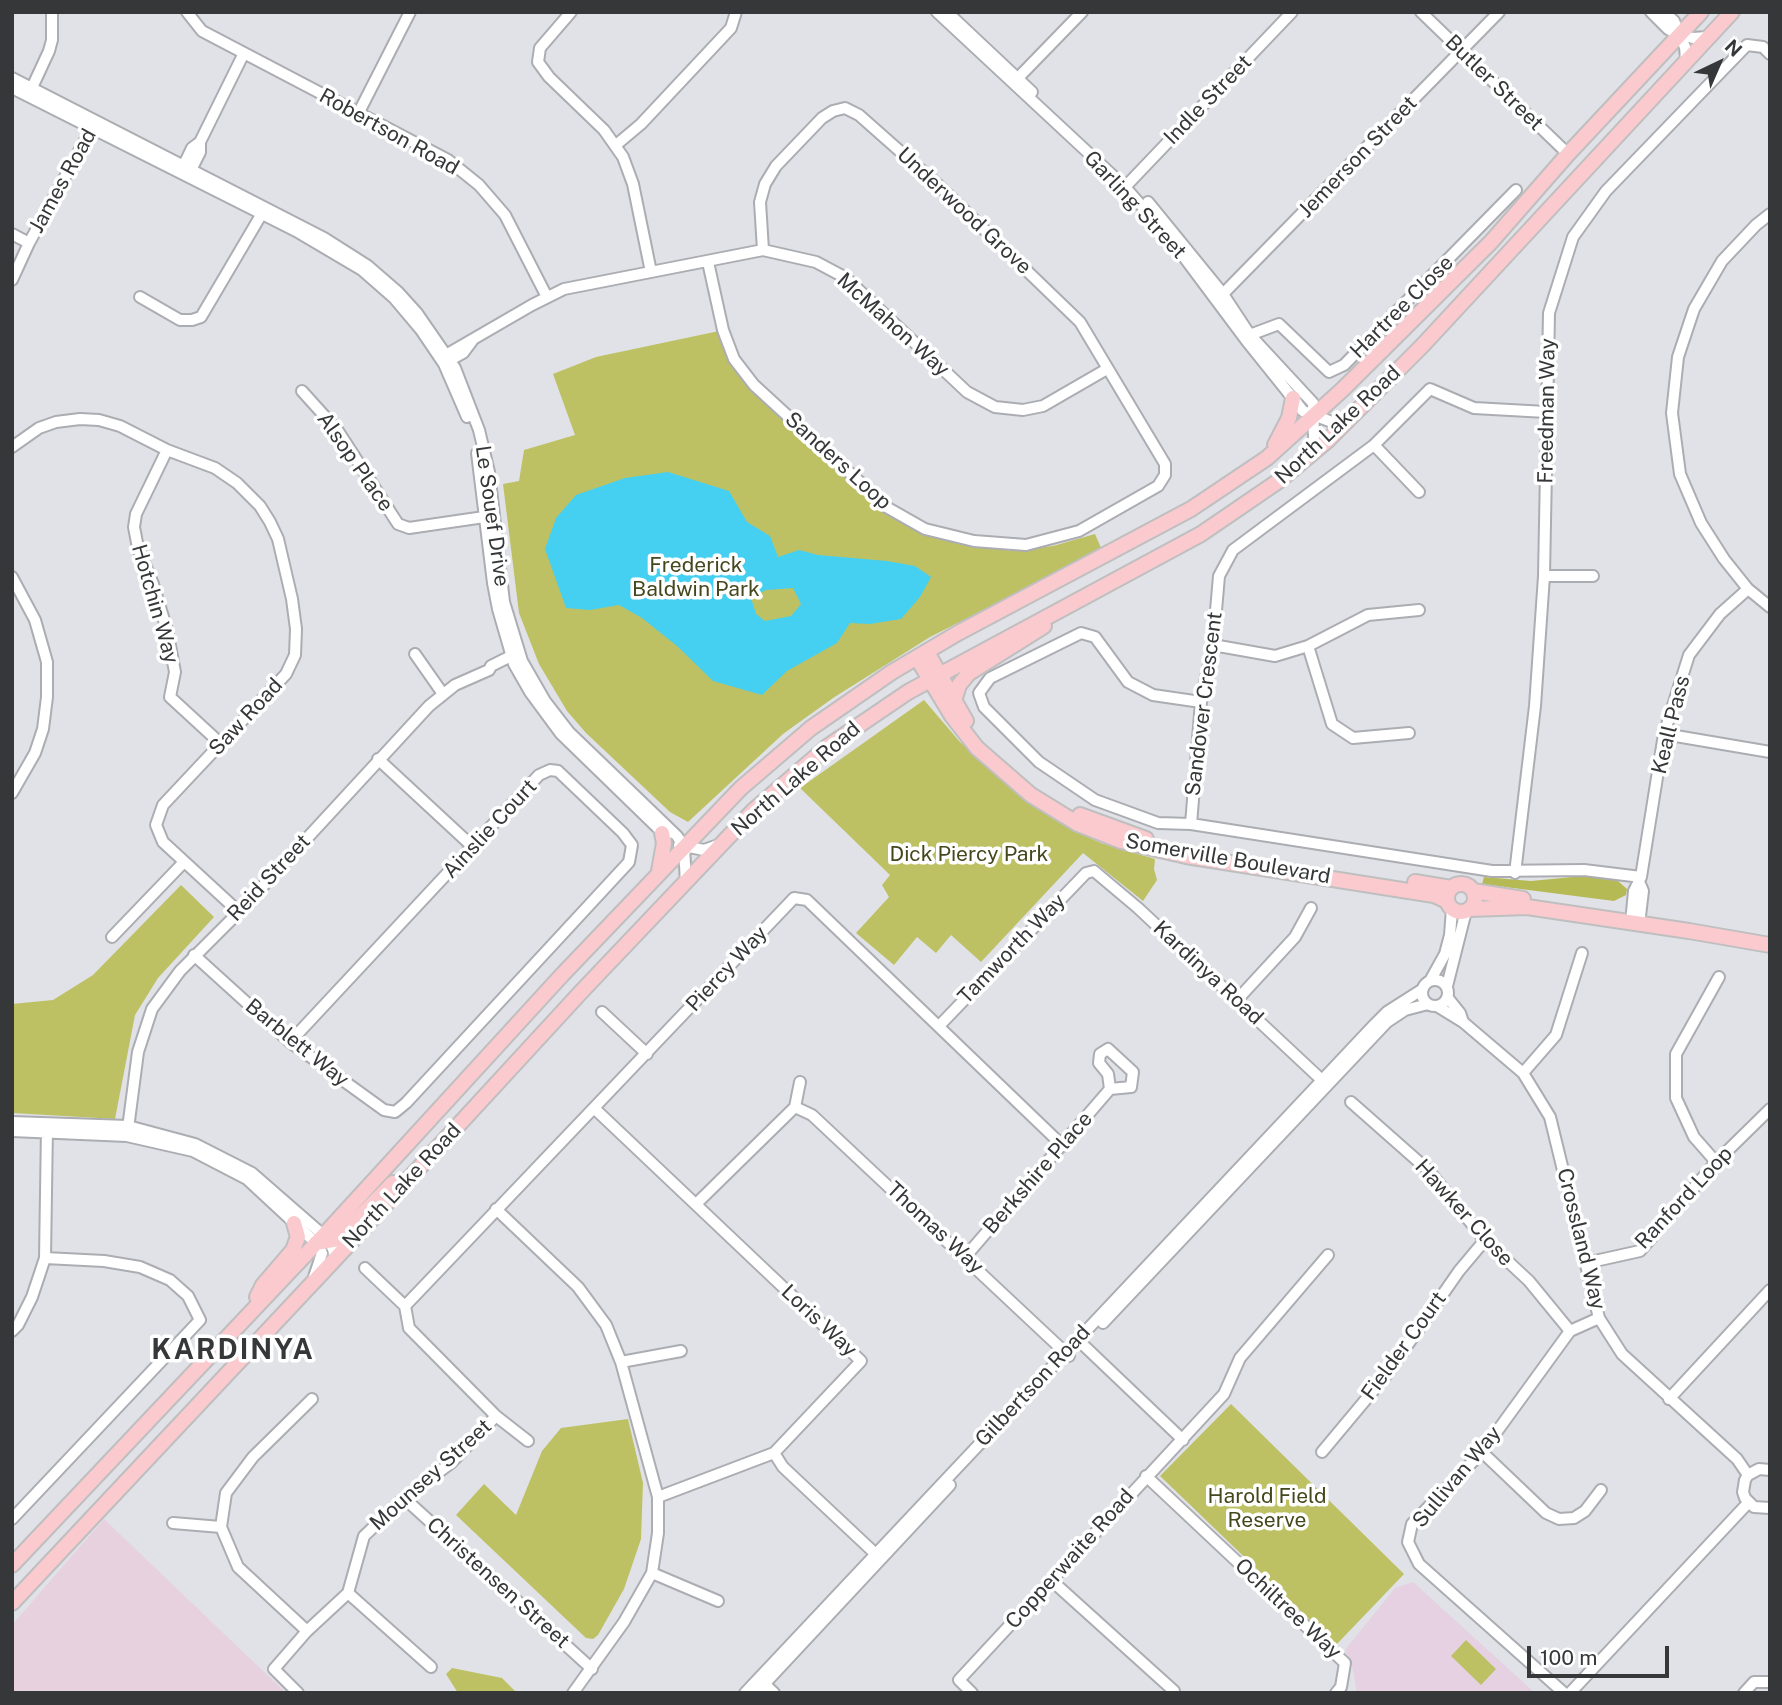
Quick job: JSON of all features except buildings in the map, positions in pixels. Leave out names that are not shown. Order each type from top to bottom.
[{"type":"main road","name":"North Lake Road","points":[[12,1565],[323,1239],[562,975],[741,788],[811,729],[867,688],[922,655],[1191,509],[1266,458],[1313,416],[1491,242],[1568,154],[1701,12]]},
{"type":"main road","name":"North Lake Road","points":[[12,1603],[754,810],[827,747],[934,676],[1201,534],[1280,480],[1352,416],[1422,346],[1732,12]]},
{"type":"main road","points":[[1266,458],[1289,418],[1293,398]]},
{"type":"main road","points":[[954,701],[959,684],[969,673],[1045,625],[1068,605]]},
{"type":"main road","name":"Somerville Boulevard","points":[[922,655],[958,724],[977,748],[1031,795],[1078,824],[1121,841],[1186,856],[1434,895],[1457,903]]},
{"type":"main road","name":"Somerville Boulevard","points":[[934,676],[954,701],[973,732],[1017,776],[1064,807],[1088,818],[1175,847],[1457,903],[1527,907],[1770,937]]},
{"type":"main road","points":[[659,873],[664,843],[662,833]]},
{"type":"main road","name":"Somerville Boulevard","points":[[1457,903],[1463,884],[1474,891],[1770,945]]},
{"type":"main road","points":[[1457,903],[1475,901],[1474,891]]},
{"type":"main road","points":[[323,1239],[338,1239],[394,1182],[421,1166]]},
{"type":"main road","points":[[244,1319],[263,1285],[293,1250],[298,1237],[294,1223]]},
{"type":"street","points":[[30,91],[49,51],[52,40],[52,12]]},
{"type":"street","name":"Robertson Road","points":[[187,12],[202,32],[448,160],[479,184],[505,215],[547,297]]},
{"type":"street","points":[[358,114],[410,12]]},
{"type":"street","points":[[571,12],[540,48],[538,62],[549,77],[604,130],[623,157],[633,184],[651,272]]},
{"type":"street","points":[[616,145],[641,124],[731,28],[736,12]]},
{"type":"street","name":"Garling Street","points":[[937,12],[1016,81]]},
{"type":"street","name":"Garling Street","points":[[947,12],[1127,185],[1220,297],[1303,411],[1313,416]]},
{"type":"street","points":[[1016,81],[1082,12]]},
{"type":"street","name":"Indle Street","points":[[1127,185],[1292,12]]},
{"type":"street","name":"Butler Street","points":[[1421,12],[1568,154]]},
{"type":"street","name":"Jemerson Street","points":[[1220,297],[1499,12]]},
{"type":"street","points":[[1651,12],[1668,29],[1693,38],[1708,37]]},
{"type":"street","points":[[1664,12],[1674,21],[1685,47],[1686,59]]},
{"type":"street","name":"Freedman Way","points":[[1514,873],[1535,706],[1544,576],[1549,313],[1573,237],[1606,191],[1747,45],[1763,47],[1770,54]]},
{"type":"street","points":[[186,171],[192,148],[200,142],[243,55]]},
{"type":"street","name":"Le Souef Drive","points":[[12,78],[30,91],[263,211],[323,246],[376,281],[409,315],[446,359],[475,442],[490,517],[493,583],[516,658],[530,692],[561,734],[662,833],[684,847]]},
{"type":"street","name":"Le Souef Drive","points":[[12,88],[30,91]]},
{"type":"street","name":"Underwood Grove","points":[[763,250],[760,202],[765,184],[776,166],[832,111],[845,108],[859,115],[937,184],[1080,322],[1165,464],[1165,475]]},
{"type":"street","name":"James Road","points":[[12,280],[29,243],[94,124]]},
{"type":"street","name":"Hartree Close","points":[[1247,336],[1279,324],[1329,372],[1344,365],[1516,190]]},
{"type":"street","points":[[140,297],[180,320],[201,317],[263,211]]},
{"type":"street","points":[[1770,214],[1721,261],[1694,309],[1678,357],[1672,413],[1680,474],[1695,511],[1724,559],[1748,589],[1770,607]]},
{"type":"street","points":[[12,234],[29,243]]},
{"type":"street","name":"McMahon Way","points":[[446,359],[463,353],[472,341],[564,289],[763,250],[816,262],[846,278],[967,392],[995,407],[1023,410],[1043,406],[1107,369]]},
{"type":"street","name":"Sanders Loop","points":[[708,262],[723,330],[734,359],[754,385],[888,508],[925,529],[974,541],[1026,545],[1079,531],[1158,486],[1165,475]]},
{"type":"street","name":"Garling Street","points":[[1247,336],[1313,402],[1314,438],[1310,455]]},
{"type":"street","name":"Sandover Crescent","points":[[1546,412],[1474,408],[1430,389],[1374,445],[1233,550],[1219,576],[1213,645],[1201,702],[1191,824],[1481,870],[1514,873],[1584,870],[1640,881]]},
{"type":"street","name":"Alsop Place","points":[[302,391],[338,431],[398,524],[409,527],[490,517]]},
{"type":"street","points":[[1313,416],[1332,422],[1352,416]]},
{"type":"street","name":"Saw Road","points":[[12,447],[40,428],[57,422],[99,420],[120,426],[167,450],[215,468],[237,483],[260,506],[278,539],[292,599],[296,629],[295,655],[286,674],[163,805],[156,825],[163,842],[239,912]]},
{"type":"street","points":[[1374,445],[1419,492]]},
{"type":"street","name":"Hotchin Way","points":[[167,450],[136,514],[134,527],[138,548],[153,584],[167,630],[175,672],[170,697],[220,743]]},
{"type":"street","points":[[1544,576],[1593,576]]},
{"type":"street","points":[[12,577],[35,620],[47,662],[43,729],[35,753],[12,793]]},
{"type":"street","name":"Keall Pass","points":[[1636,919],[1634,891],[1640,881],[1664,734],[1689,655],[1720,614],[1748,589]]},
{"type":"street","points":[[1213,645],[1275,656],[1308,646],[1368,615],[1419,610]]},
{"type":"street","points":[[1191,824],[1158,823],[1095,800],[1039,762],[984,707],[979,693],[990,678],[1081,633],[1095,637],[1128,682],[1153,695],[1201,702]]},
{"type":"street","points":[[1308,646],[1332,724],[1353,738],[1409,733]]},
{"type":"street","points":[[415,653],[443,694]]},
{"type":"street","name":"Le Souef Drive","points":[[516,658],[569,732],[677,836],[684,847]]},
{"type":"street","name":"Reid Street","points":[[127,1131],[138,1052],[152,1009],[194,956],[239,912],[378,759],[443,694],[455,685],[489,670],[494,671],[516,658]]},
{"type":"street","points":[[1664,734],[1770,752]]},
{"type":"street","points":[[378,759],[473,847]]},
{"type":"street","name":"Ainslie Court","points":[[290,1042],[539,775],[550,770],[558,771],[623,833],[632,845],[629,862],[406,1103]]},
{"type":"street","points":[[685,883],[684,847],[704,850],[722,844]]},
{"type":"street","points":[[112,937],[184,862]]},
{"type":"street","name":"Kardinya Road","points":[[1086,873],[1090,870],[1099,872],[1324,1083]]},
{"type":"street","name":"Tamworth Way","points":[[939,1026],[1086,873]]},
{"type":"street","name":"Piercy Way","points":[[405,1306],[794,898],[807,900],[1063,1146]]},
{"type":"street","points":[[1433,1005],[1423,998],[1426,985],[1445,954],[1457,903]]},
{"type":"street","points":[[1324,1083],[1387,1022],[1405,1010],[1443,1003],[1447,992],[1457,903]]},
{"type":"street","points":[[1237,1000],[1295,937],[1311,908]]},
{"type":"street","points":[[1523,1073],[1556,1035],[1582,953]]},
{"type":"street","name":"Barblett Way","points":[[194,956],[290,1042],[384,1110],[396,1112],[406,1103]]},
{"type":"street","points":[[1716,1161],[1694,1137],[1676,1098],[1676,1054],[1719,976]]},
{"type":"street","points":[[1324,1083],[1387,1012],[1426,985],[1441,981],[1447,992]]},
{"type":"street","name":"Crossland Way","points":[[1447,992],[1464,1022]]},
{"type":"street","name":"Crossland Way","points":[[1433,1005],[1464,1022],[1523,1073],[1550,1117],[1600,1318],[1622,1354],[1737,1459],[1748,1475]]},
{"type":"street","points":[[602,1012],[647,1054]]},
{"type":"street","points":[[696,1204],[794,1107],[800,1082]]},
{"type":"street","name":"Gilbertson Road","points":[[745,1693],[762,1681],[1324,1083]]},
{"type":"street","name":"Berkshire Place","points":[[966,1256],[1111,1089]]},
{"type":"street","name":"Hawker Close","points":[[1351,1102],[1428,1170],[1485,1240],[1529,1281],[1570,1331]]},
{"type":"street","name":"Thomas Way","points":[[794,1107],[813,1115],[1068,1354]]},
{"type":"street","name":"Loris Way","points":[[595,1109],[861,1361],[775,1453],[658,1497]]},
{"type":"street","name":"Ranford Loop","points":[[1586,1263],[1640,1251],[1716,1161],[1770,1109]]},
{"type":"street","points":[[12,1122],[47,1128]]},
{"type":"street","points":[[12,1131],[47,1128],[127,1131],[195,1144],[252,1173],[323,1239],[336,1258]]},
{"type":"street","points":[[12,1331],[18,1325],[32,1297],[45,1258],[47,1128]]},
{"type":"street","points":[[127,1131],[193,1151],[247,1179],[294,1223],[323,1239]]},
{"type":"street","points":[[496,1209],[578,1287],[606,1325],[621,1362],[658,1497],[658,1533],[652,1573],[624,1622],[573,1693]]},
{"type":"street","points":[[312,1283],[322,1253],[323,1239]]},
{"type":"street","name":"Fielder Court","points":[[1321,1451],[1388,1373],[1459,1271],[1485,1240]]},
{"type":"street","name":"Copperwaite Road","points":[[972,1693],[959,1680],[1224,1394],[1240,1358],[1328,1255]]},
{"type":"street","points":[[12,1519],[200,1320],[188,1296],[170,1280],[140,1267],[104,1261],[45,1258]]},
{"type":"street","points":[[365,1268],[405,1306],[409,1328],[496,1416],[528,1441]]},
{"type":"street","points":[[1670,1399],[1770,1290]]},
{"type":"street","points":[[1570,1331],[1600,1318]]},
{"type":"street","name":"Sullivan Way","points":[[1564,1693],[1419,1564],[1408,1542],[1412,1524],[1482,1452],[1570,1331]]},
{"type":"street","points":[[1080,1342],[1183,1440]]},
{"type":"street","points":[[621,1362],[681,1351]]},
{"type":"street","points":[[307,1631],[238,1567],[220,1527],[226,1493],[253,1457],[312,1399]]},
{"type":"street","name":"Mounsey Street","points":[[348,1593],[364,1536],[404,1498],[451,1462],[496,1416]]},
{"type":"street","points":[[1482,1452],[1546,1513],[1559,1519],[1574,1518],[1585,1511],[1601,1490]]},
{"type":"street","points":[[775,1453],[783,1467],[879,1557]]},
{"type":"street","points":[[1770,1470],[1759,1469],[1748,1475],[1743,1492],[1748,1503],[1760,1509],[1770,1508]]},
{"type":"street","name":"Ochiltree Way","points":[[1146,1476],[1345,1663],[1341,1687],[1336,1693]]},
{"type":"street","name":"Christensen Street","points":[[404,1498],[592,1669]]},
{"type":"street","points":[[1570,1693],[1748,1503]]},
{"type":"street","points":[[173,1523],[220,1527]]},
{"type":"street","points":[[652,1573],[718,1601]]},
{"type":"street","points":[[1051,1580],[1174,1691]]},
{"type":"street","points":[[298,1693],[274,1669],[307,1631],[348,1593],[431,1667]]},
{"type":"street","points":[[762,1681],[774,1693]]},
{"type":"street","name":"Gilbertson Road","points":[[756,1693],[762,1681]]},
{"type":"street","points":[[1744,1693],[1754,1682],[1770,1682]]},
{"type":"shaded area","points":[[1583,876],[1618,881],[1627,889],[1626,895],[1614,901],[1482,884],[1484,877],[1531,881]]},
{"type":"shaded area","points":[[104,1519],[286,1693],[12,1693],[12,1625]]},
{"type":"shaded area","points":[[1413,1582],[1535,1693],[1357,1693],[1353,1670],[1345,1650],[1395,1588]]},
{"type":"green space","name":"Frederick Baldwin Park","points":[[719,331],[733,367],[809,442],[922,533],[1011,551],[1053,546],[1095,534],[1102,550],[930,637],[833,698],[783,734],[688,822],[670,812],[586,733],[567,711],[539,664],[519,613],[503,484],[519,481],[524,450],[575,435],[553,374],[596,357]]},
{"type":"green space","name":"Dick Piercy Park","points":[[924,700],[960,742],[1041,810],[1073,830],[1101,843],[1155,859],[1157,880],[1143,901],[1083,853],[981,962],[951,935],[936,953],[917,937],[894,965],[856,933],[889,897],[882,885],[890,875],[800,788]]},
{"type":"green space","points":[[181,885],[214,917],[158,978],[135,1015],[115,1119],[12,1113],[12,1004],[53,1000],[93,975]]},
{"type":"green space","name":"Harold Field Reserve","points":[[1231,1404],[1404,1574],[1336,1645],[1160,1476]]},
{"type":"green space","points":[[628,1419],[643,1483],[641,1539],[624,1589],[598,1635],[593,1639],[586,1638],[456,1515],[484,1484],[516,1515],[542,1451],[561,1428]]},
{"type":"green space","points":[[1466,1640],[1496,1669],[1481,1685],[1451,1656]]},
{"type":"green space","points":[[452,1668],[502,1678],[517,1693],[458,1693],[446,1674]]},
{"type":"water","points":[[668,472],[729,491],[747,522],[770,536],[778,557],[799,550],[818,555],[887,561],[915,566],[931,577],[920,597],[901,619],[870,624],[850,623],[837,643],[787,671],[762,695],[713,681],[677,646],[642,618],[619,605],[590,610],[566,608],[545,549],[556,518],[576,495],[625,478]],"holes":[[[793,588],[801,604],[791,616],[765,621],[756,614],[751,598],[766,590]]]},
{"type":"district","name":"KARDINYA","points":[[233,1350]]}]
